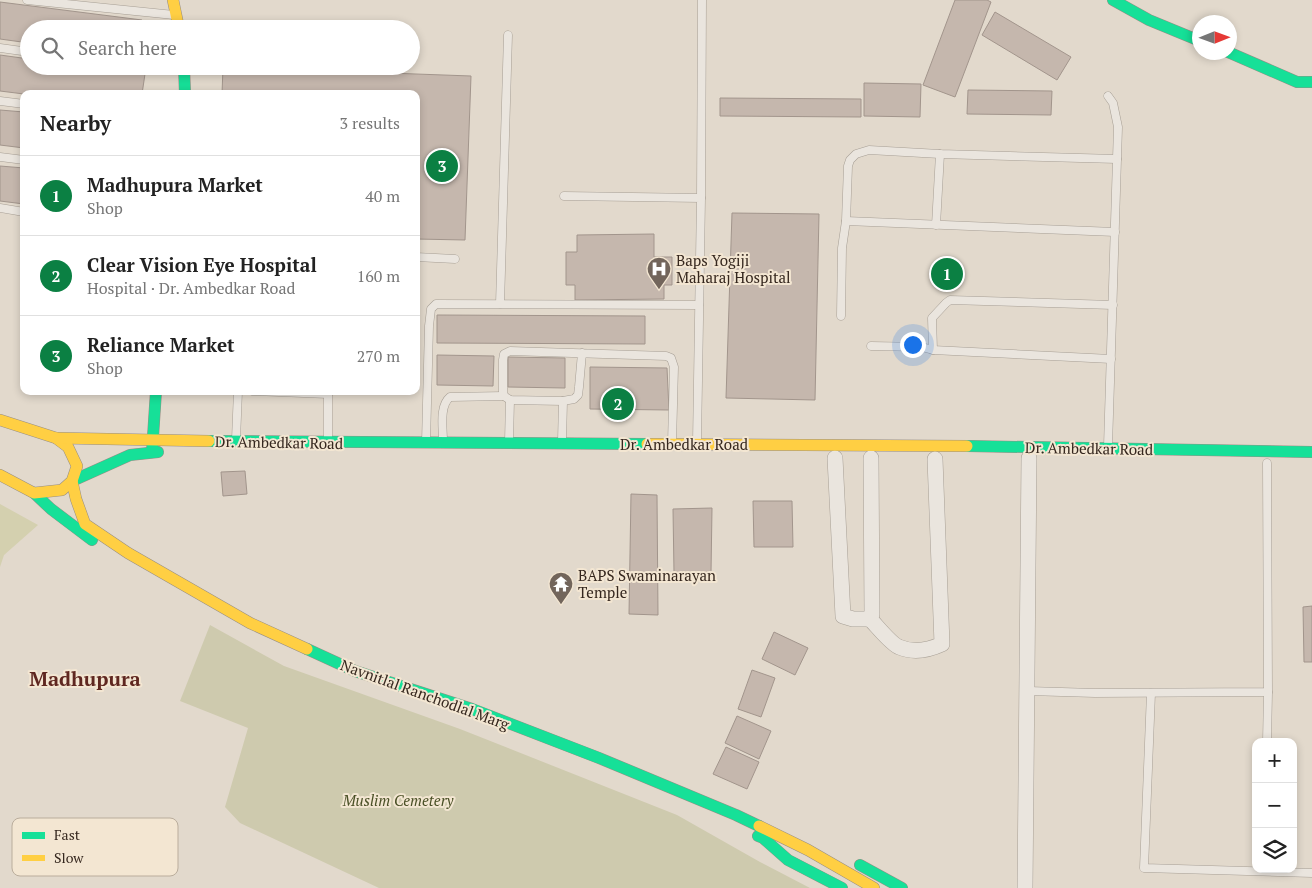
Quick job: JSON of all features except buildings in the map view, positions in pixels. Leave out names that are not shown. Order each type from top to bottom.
[{"type":"main road","points":[[173,0],[177,20]]},
{"type":"main road","points":[[1113,0],[1148,20],[1192,38]]},
{"type":"main road","points":[[1237,56],[1297,82],[1312,82]]},
{"type":"main road","points":[[185,75],[186,90]]},
{"type":"main road","points":[[152,446],[156,395]]},
{"type":"main road","points":[[0,420],[56,438]]},
{"type":"main road","name":"Dr. Ambedkar Road","points":[[56,438],[152,446],[236,441],[1108,448],[1312,452]]},
{"type":"main road","name":"Navnitlal Ranchodlal Marg","points":[[56,438],[68,447],[77,466],[72,481],[76,500],[86,524],[128,554],[250,624],[355,672],[472,709],[599,758],[764,834]]},
{"type":"main road","name":"Dr. Ambedkar Road","points":[[34,493],[62,490],[72,481],[152,446],[171,452]]},
{"type":"main road","name":"Dr. Ambedkar Road","points":[[519,455],[628,455]]},
{"type":"main road","name":"Dr. Ambedkar Road","points":[[1024,458],[1097,460]]},
{"type":"main road","points":[[0,475],[34,493],[58,514],[116,558],[247,632],[352,680],[469,718],[764,834],[874,888]]},
{"type":"main road","points":[[764,834],[798,833],[823,845]]},
{"type":"main road","points":[[764,834],[788,860],[842,888]]},
{"type":"main road","points":[[806,854],[858,888]]},
{"type":"main road","points":[[847,857],[902,888]]},
{"type":"street","points":[[835,458],[843,616],[853,619],[870,619],[897,647],[915,650],[930,650],[942,644],[935,459]]},
{"type":"street","points":[[870,619],[872,614],[871,458]]},
{"type":"street","points":[[1024,458],[1028,691],[1025,888]]},
{"type":"lane","points":[[27,0],[176,15]]},
{"type":"lane","points":[[697,444],[702,0]]},
{"type":"lane","points":[[500,304],[508,35]]},
{"type":"lane","points":[[0,48],[20,51]]},
{"type":"lane","points":[[1108,96],[1113,103],[1118,127],[1108,448]]},
{"type":"lane","points":[[0,101],[20,104]]},
{"type":"lane","points":[[841,316],[842,248],[846,221],[848,166],[850,160],[856,154],[869,150],[1117,159]]},
{"type":"lane","points":[[936,225],[940,154]]},
{"type":"lane","points":[[0,157],[20,160]]},
{"type":"lane","points":[[564,196],[701,198]]},
{"type":"lane","points":[[0,208],[20,211]]},
{"type":"lane","points":[[846,221],[1115,232]]},
{"type":"lane","points":[[420,257],[455,259]]},
{"type":"lane","points":[[933,350],[932,318],[950,300],[1112,305]]},
{"type":"lane","points":[[426,443],[429,326],[431,309],[436,304],[700,305]]},
{"type":"lane","points":[[871,346],[922,347],[933,350],[1111,359]]},
{"type":"lane","points":[[509,443],[507,398],[502,392],[504,354],[510,351],[666,356],[671,358],[674,368],[672,444]]},
{"type":"lane","points":[[443,443],[444,406],[450,397],[569,401],[578,395],[582,353]]},
{"type":"lane","points":[[236,441],[238,395]]},
{"type":"lane","points":[[328,395],[328,442]]},
{"type":"lane","points":[[562,443],[563,401]]},
{"type":"lane","points":[[1267,463],[1267,738]]},
{"type":"lane","points":[[1028,691],[1268,692]]},
{"type":"lane","points":[[1151,693],[1144,868],[1312,873]]},
{"type":"shaded area","points":[[0,504],[38,525],[4,555],[0,567]]},
{"type":"green space","name":"Muslim Cemetery","points":[[210,625],[284,666],[460,729],[677,815],[810,888],[379,888],[240,823],[225,807],[248,728],[180,701]]},
{"type":"traffic: fast","points":[[1113,0],[1149,20],[1192,38]]},
{"type":"traffic: fast","points":[[1237,56],[1297,82],[1312,82]]},
{"type":"traffic: fast","points":[[184,75],[185,90]]},
{"type":"traffic: fast","points":[[152,452],[156,395]]},
{"type":"traffic: fast","points":[[209,441],[647,444]]},
{"type":"traffic: fast","points":[[967,446],[1312,452]]},
{"type":"traffic: fast","points":[[72,481],[130,455],[158,452]]},
{"type":"traffic: fast","points":[[34,493],[51,509],[92,540]]},
{"type":"traffic: fast","points":[[307,649],[355,671],[472,709],[599,758],[759,826]]},
{"type":"traffic: fast","points":[[758,836],[763,838],[788,860],[842,888]]},
{"type":"traffic: fast","points":[[860,865],[902,888]]},
{"type":"traffic: slow","points":[[173,0],[177,20]]},
{"type":"traffic: slow","points":[[0,420],[56,438],[68,447],[77,466],[72,481],[62,490],[34,493],[0,475]]},
{"type":"traffic: slow","points":[[56,438],[209,441]]},
{"type":"traffic: slow","points":[[647,444],[967,446]]},
{"type":"traffic: slow","points":[[72,481],[85,524],[128,553],[250,623],[307,649]]},
{"type":"traffic: slow","points":[[759,826],[808,850],[874,888]]},
{"type":"place","name":"Reliance Market","points":[[442,166]]},
{"type":"place","name":"Madhupura Market","points":[[947,274]]},
{"type":"place","name":"Baps Yogiji Maharaj Hospital","points":[[659,290]]},
{"type":"place","name":"Clear Vision Eye Hospital","points":[[618,404]]},
{"type":"place","name":"BAPS Swaminarayan Temple","points":[[561,605]]},
{"type":"district","name":"Madhupura","points":[[85,678]]}]
